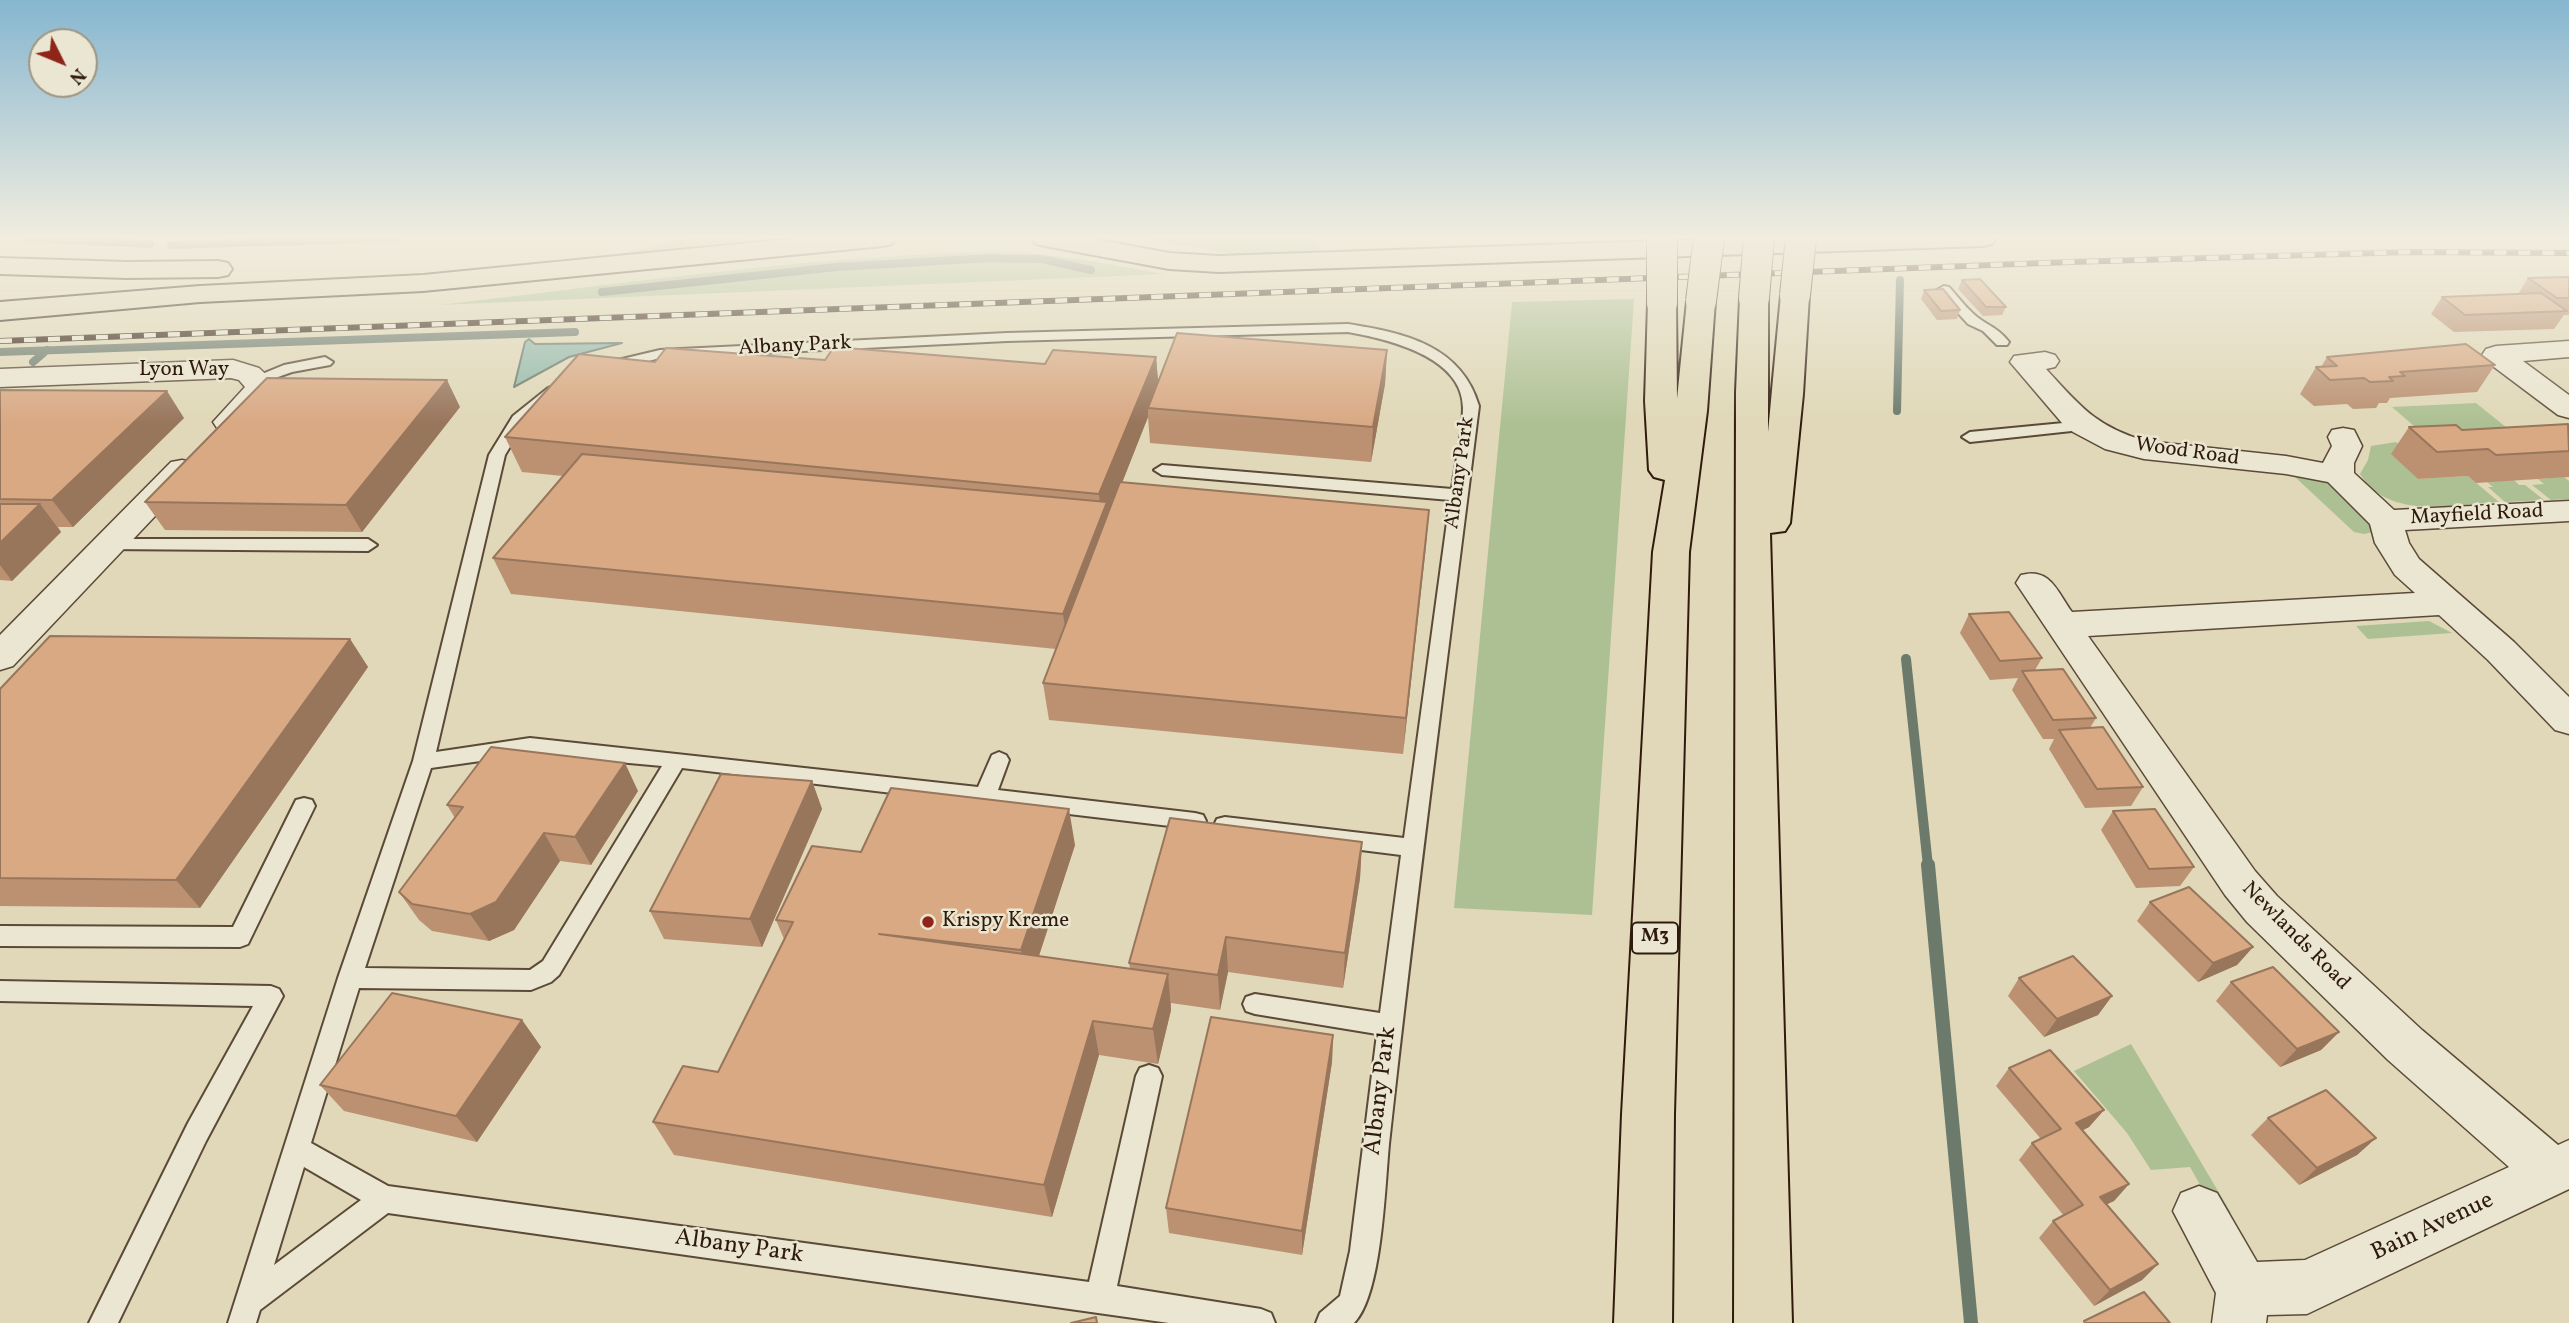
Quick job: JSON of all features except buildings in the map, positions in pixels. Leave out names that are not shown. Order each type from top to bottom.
[{"type":"highway","points":[[0,311],[132,300]]},
{"type":"highway","name":"M3","points":[[1661,300],[1661,401],[1671,552]]},
{"type":"highway","name":"M3","points":[[1643,1323],[1648,1114],[1671,552],[1702,300]]},
{"type":"highway","points":[[1754,300],[1751,392],[1763,1323]]},
{"type":"highway","points":[[1754,683],[1788,394],[1796,300]]},
{"type":"street","points":[[2569,349],[2485,355],[2569,409]]},
{"type":"street","name":"Wood Road","points":[[2024,355],[2084,426],[2108,438],[2144,450],[2286,466],[2338,475]]},
{"type":"street","name":"Lyon Way","points":[[0,378],[224,368],[242,371],[258,379],[259,390],[6,646]]},
{"type":"street","points":[[2344,432],[2347,446],[2338,463],[2338,475],[2386,521],[2392,543],[2407,566],[2501,651],[2569,720]]},
{"type":"street","name":"Mayfield Road","points":[[2386,521],[2569,511]]},
{"type":"street","name":"Newlands Road","points":[[2033,583],[2240,883],[2262,909],[2406,1045],[2560,1168]]},
{"type":"street","points":[[2062,625],[2447,603]]},
{"type":"street","name":"Bain Avenue","points":[[2241,1306],[2297,1287],[2307,1287],[2560,1168]]},
{"type":"street","points":[[2199,1211],[2241,1306]]},
{"type":"lane","points":[[1953,300],[1973,321],[1988,328],[2024,355]]},
{"type":"lane","name":"Albany Park","points":[[584,375],[638,357],[673,354],[1007,337],[1357,330],[1386,335],[1427,351],[1445,363],[1464,385],[1471,406],[1457,495],[1364,1251],[1356,1295],[1347,1310],[1330,1323]]},
{"type":"lane","points":[[258,379],[289,368],[325,362]]},
{"type":"lane","points":[[246,1312],[350,978],[423,761],[497,455],[519,419],[545,396],[565,384]]},
{"type":"lane","points":[[1970,437],[2084,426]]},
{"type":"lane","points":[[1162,470],[1457,495]]},
{"type":"lane","points":[[108,545],[368,545]]},
{"type":"lane","points":[[423,761],[530,746],[676,760],[1415,848]]},
{"type":"lane","points":[[350,978],[531,980],[543,975],[551,968],[571,937],[676,760]]},
{"type":"lane","points":[[985,796],[999,760]]},
{"type":"lane","points":[[0,936],[240,937],[304,806]]},
{"type":"lane","points":[[0,991],[271,996],[197,1132],[103,1323]]},
{"type":"lane","points":[[1255,1004],[1390,1025]]},
{"type":"lane","points":[[1100,1298],[1149,1076]]},
{"type":"lane","points":[[246,1312],[384,1199],[296,1148]]},
{"type":"lane","name":"Albany Park","points":[[384,1199],[1100,1298],[1203,1319],[1261,1323]]},
{"type":"shaded area","points":[[483,300],[563,300],[440,305]]},
{"type":"shaded area","points":[[1634,300],[1592,915],[1454,908],[1512,302]]},
{"type":"shaded area","points":[[529,339],[535,344],[622,343],[569,357],[514,387],[525,342]]},
{"type":"shaded area","points":[[2476,403],[2532,448],[2444,452],[2392,407]]},
{"type":"shaded area","points":[[2396,442],[2410,453],[2418,479],[2468,476],[2499,502],[2423,506],[2387,498],[2372,489],[2360,474],[2368,460],[2371,446]]},
{"type":"shaded area","points":[[2296,472],[2324,482],[2351,498],[2366,513],[2373,532],[2354,532],[2295,477]]},
{"type":"shaded area","points":[[2564,477],[2569,481],[2569,499],[2551,500],[2532,485],[2544,484],[2538,479]]},
{"type":"shaded area","points":[[2514,480],[2544,500],[2505,502],[2488,487],[2493,487],[2487,482]]},
{"type":"shaded area","points":[[2429,621],[2452,633],[2368,639],[2356,626]]},
{"type":"shaded area","points":[[2131,1044],[2231,1213],[2217,1215],[2190,1167],[2151,1170],[2127,1133],[2074,1071]]},
{"type":"waterway","points":[[1897,411],[1900,300]]},
{"type":"waterway","points":[[47,350],[575,332]]},
{"type":"waterway","points":[[0,352],[47,350]]},
{"type":"waterway","points":[[33,362],[47,350]]},
{"type":"waterway","points":[[1906,659],[1928,866]]},
{"type":"waterway","points":[[1928,865],[1971,1323]]},
{"type":"railway","points":[[0,341],[1081,300]]},
{"type":"place","name":"Krispy Kreme","points":[[928,922]]}]
